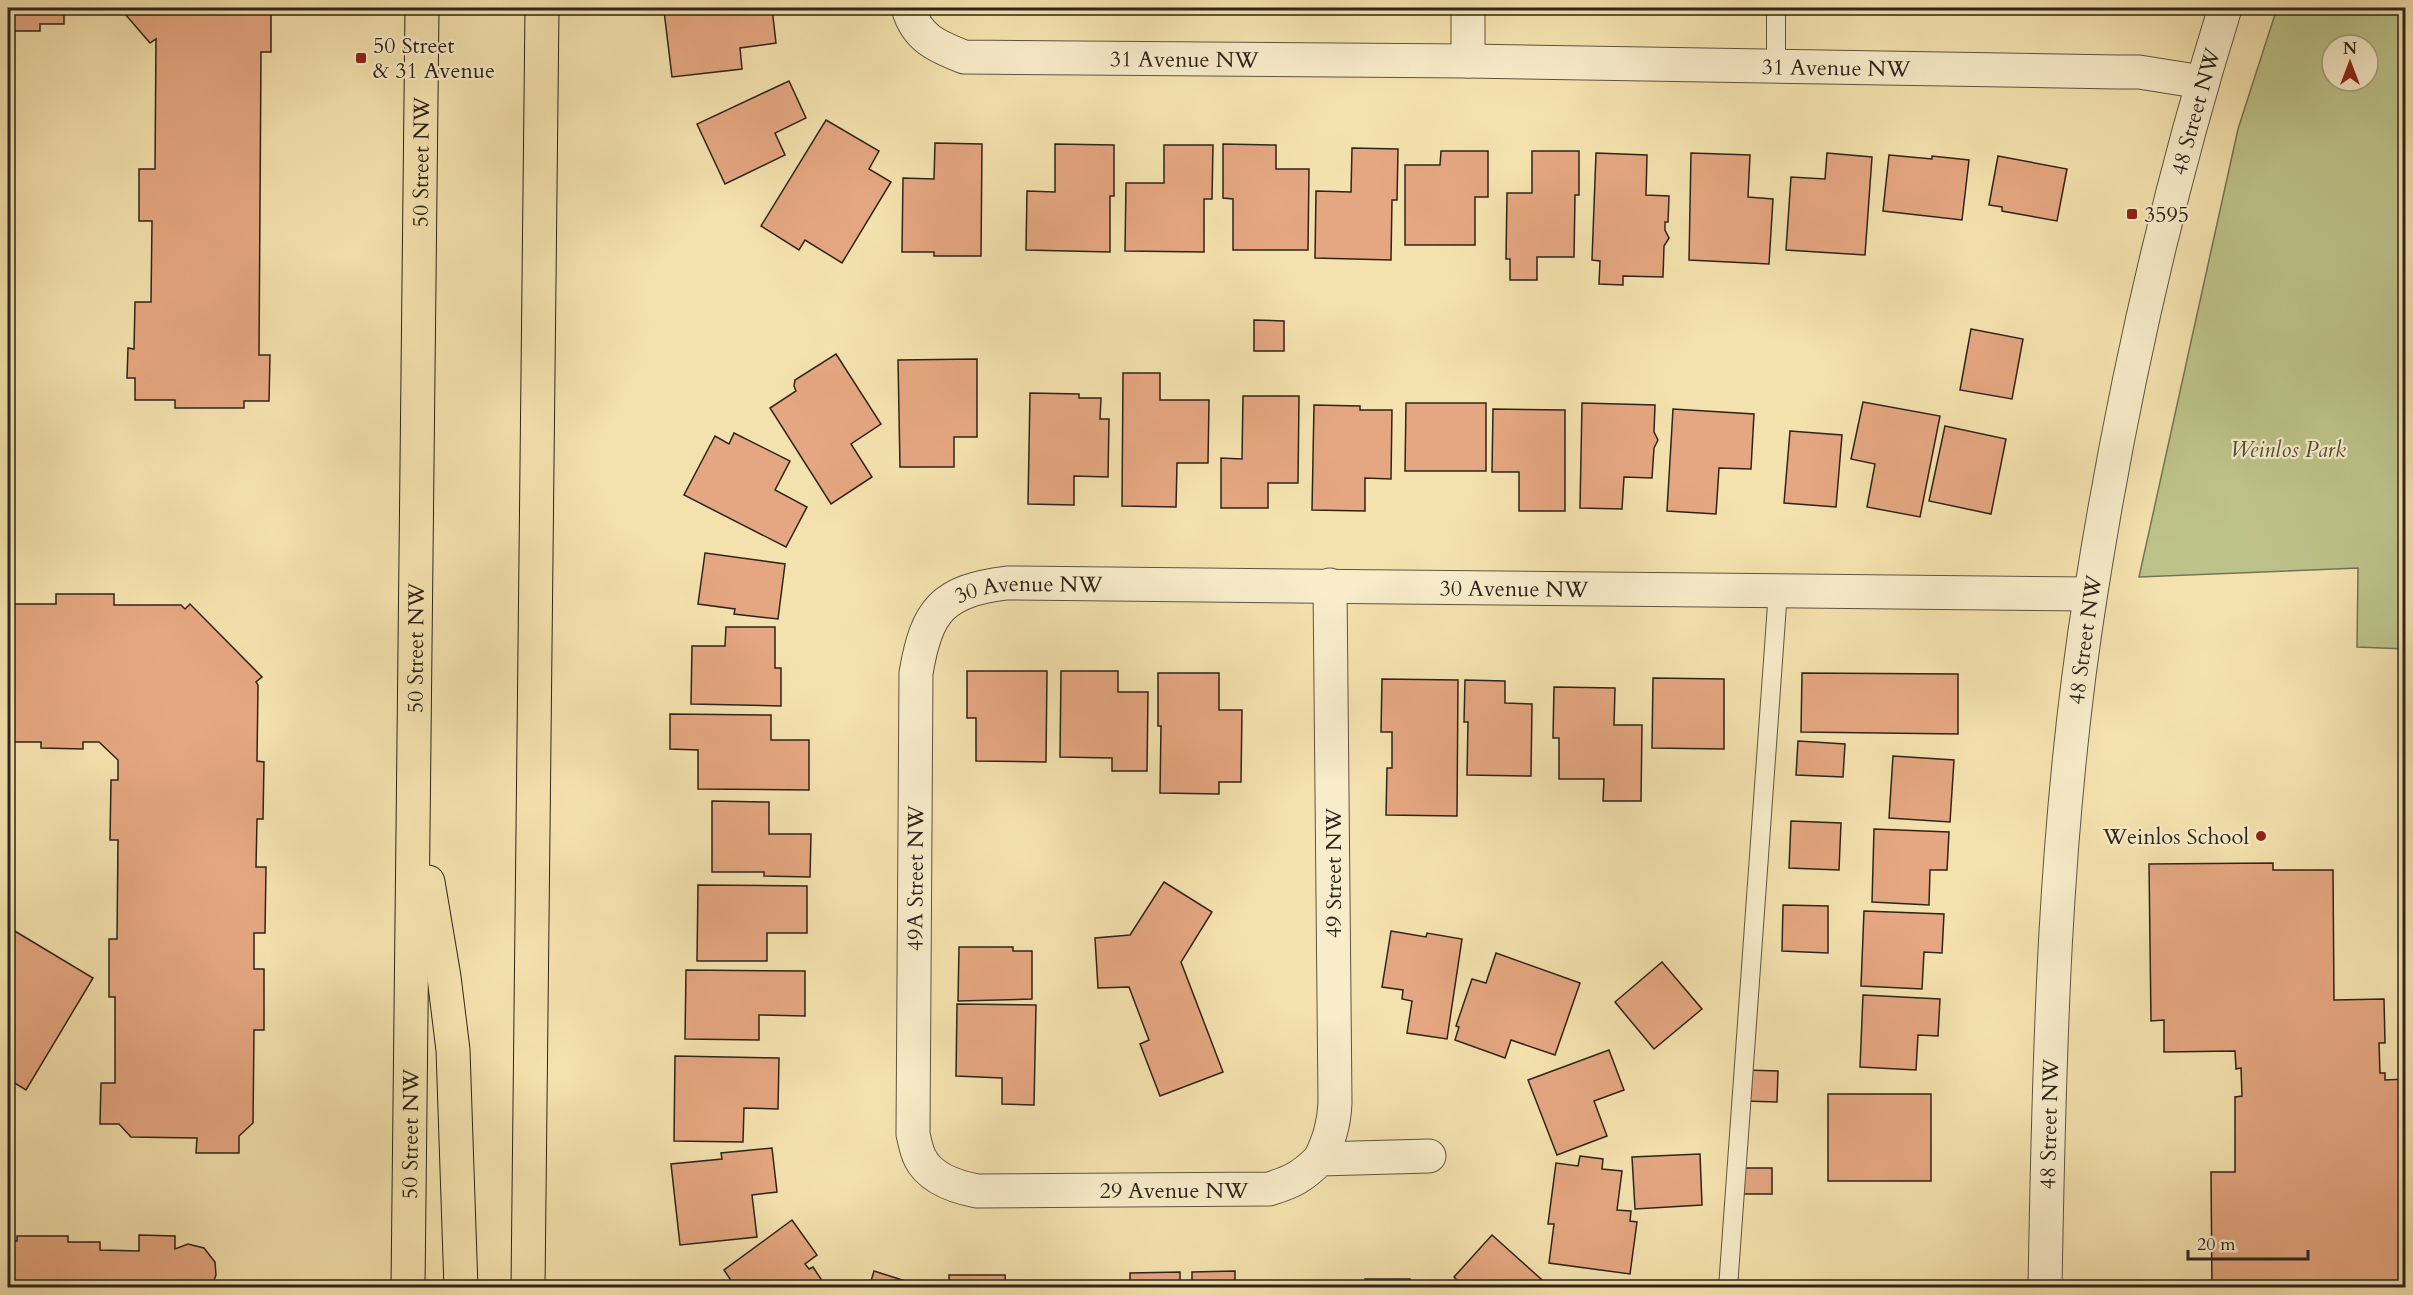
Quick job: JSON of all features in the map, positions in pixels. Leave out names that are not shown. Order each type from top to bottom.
[{"type":"main road","name":"50 Street NW","points":[[408,1287],[422,8]]},
{"type":"main road","points":[[528,1287],[542,8]]},
{"type":"main road","points":[[414,779],[453,1050],[460,1287]]},
{"type":"main road","points":[[390,1287],[410,1103]]},
{"type":"street","points":[[1468,8],[1468,61]]},
{"type":"street","name":"48 Street NW","points":[[2045,1287],[2051,1045],[2057,916],[2073,736],[2090,594],[2136,347],[2202,82],[2224,8]]},
{"type":"street","name":"31 Avenue NW","points":[[910,15],[924,37],[964,57],[1468,61],[2128,72],[2202,82]]},
{"type":"street","name":"30 Avenue NW","points":[[943,604],[963,592],[980,586],[1007,583],[2090,594]]},
{"type":"street","name":"49 Street NW","points":[[1320,1159],[1330,1139],[1335,1103],[1330,585]]},
{"type":"street","name":"49A Street NW","points":[[920,1159],[913,1134],[916,673],[921,644],[929,623],[943,604]]},
{"type":"street","points":[[1320,1159],[1429,1156]]},
{"type":"street","name":"29 Avenue NW","points":[[920,1159],[937,1176],[960,1188],[989,1191],[1269,1189],[1293,1182],[1320,1159]]},
{"type":"lane","points":[[1776,8],[1776,67]]},
{"type":"lane","points":[[1728,1287],[1778,591]]},
{"type":"green space","name":"Weinlos Park","points":[[2277,8],[2405,8],[2405,649],[2357,647],[2358,568],[2139,577],[2238,129]]},
{"type":"building","points":[[8,8],[271,8],[271,52],[261,52],[259,355],[270,355],[269,401],[244,401],[244,408],[175,408],[175,400],[135,400],[135,378],[127,378],[128,348],[134,349],[135,302],[151,302],[152,221],[139,221],[139,169],[155,169],[156,39],[150,43],[125,14],[130,11],[64,10],[64,24],[40,24],[40,31],[8,31]]},
{"type":"building","points":[[674,8],[772,8],[776,43],[740,48],[742,69],[672,77],[664,11],[674,10]]},
{"type":"building","points":[[789,81],[806,118],[775,133],[785,155],[725,184],[697,124]]},
{"type":"building","points":[[826,120],[879,151],[869,169],[891,182],[842,263],[805,240],[799,250],[761,226]]},
{"type":"building","points":[[935,143],[982,144],[981,256],[934,256],[934,252],[902,252],[903,178],[934,179]]},
{"type":"building","points":[[1055,144],[1114,145],[1114,196],[1110,196],[1110,252],[1026,250],[1027,191],[1055,192]]},
{"type":"building","points":[[1223,144],[1276,145],[1276,169],[1309,169],[1308,250],[1233,250],[1233,199],[1223,198]]},
{"type":"building","points":[[1164,145],[1213,145],[1212,199],[1204,199],[1204,252],[1125,251],[1126,183],[1164,183]]},
{"type":"building","points":[[1352,148],[1398,149],[1397,200],[1392,200],[1391,260],[1315,258],[1316,191],[1351,192]]},
{"type":"building","points":[[1441,151],[1488,151],[1488,197],[1475,197],[1475,245],[1405,245],[1405,165],[1440,165]]},
{"type":"building","points":[[1532,151],[1579,151],[1579,195],[1575,195],[1574,257],[1537,257],[1537,280],[1510,280],[1510,259],[1506,259],[1507,193],[1532,193]]},
{"type":"building","points":[[1596,153],[1647,155],[1646,195],[1669,196],[1668,222],[1665,222],[1665,230],[1669,238],[1664,246],[1663,277],[1623,276],[1623,285],[1599,284],[1600,261],[1592,260]]},
{"type":"building","points":[[1691,153],[1750,155],[1748,197],[1773,199],[1769,264],[1689,260]]},
{"type":"building","points":[[1827,153],[1872,157],[1865,255],[1786,250],[1791,177],[1825,179]]},
{"type":"building","points":[[1889,155],[1969,160],[1962,220],[1883,211]]},
{"type":"building","points":[[1998,156],[2067,169],[2057,221],[2002,211],[2002,207],[1989,205]]},
{"type":"building","points":[[1254,320],[1284,321],[1284,351],[1254,351]]},
{"type":"building","points":[[1971,329],[2023,339],[2012,399],[1960,390]]},
{"type":"building","points":[[836,354],[881,424],[851,444],[872,477],[831,504],[770,408],[796,391],[795,380]]},
{"type":"building","points":[[977,359],[977,437],[954,437],[954,467],[900,467],[898,360]]},
{"type":"building","points":[[1123,373],[1160,373],[1160,400],[1209,400],[1208,463],[1177,463],[1176,507],[1122,506]]},
{"type":"building","points":[[1030,393],[1079,394],[1079,398],[1101,398],[1100,419],[1109,419],[1108,477],[1074,476],[1074,505],[1028,504]]},
{"type":"building","points":[[1243,396],[1299,396],[1298,483],[1268,483],[1268,508],[1221,508],[1221,458],[1242,459]]},
{"type":"building","points":[[1863,402],[1940,416],[1920,517],[1867,507],[1875,464],[1851,459]]},
{"type":"building","points":[[1406,403],[1486,403],[1486,471],[1405,471]]},
{"type":"building","points":[[1582,403],[1655,405],[1654,432],[1658,440],[1654,448],[1652,478],[1624,477],[1622,509],[1580,508]]},
{"type":"building","points":[[1314,405],[1360,406],[1360,410],[1392,410],[1391,479],[1365,478],[1365,511],[1312,510]]},
{"type":"building","points":[[1493,409],[1565,410],[1565,511],[1519,511],[1519,472],[1492,472]]},
{"type":"building","points":[[1673,409],[1754,414],[1751,469],[1719,468],[1716,514],[1667,511]]},
{"type":"building","points":[[1945,426],[2006,439],[1991,514],[1929,501]]},
{"type":"building","points":[[1790,431],[1842,435],[1836,507],[1784,503]]},
{"type":"building","points":[[734,433],[790,461],[775,490],[807,507],[786,547],[684,495],[715,436],[729,444]]},
{"type":"building","points":[[705,553],[785,564],[778,619],[734,614],[735,609],[698,604]]},
{"type":"building","points":[[8,591],[11,591],[11,604],[56,604],[56,594],[114,594],[114,605],[181,605],[185,609],[190,604],[262,677],[256,682],[258,685],[257,761],[264,762],[263,819],[257,819],[256,867],[266,867],[265,933],[254,933],[254,969],[264,969],[264,1030],[254,1030],[253,1123],[239,1136],[239,1153],[196,1153],[197,1138],[131,1137],[119,1124],[100,1124],[101,1083],[115,1083],[115,997],[109,997],[109,939],[117,939],[118,840],[110,840],[111,780],[118,780],[118,760],[99,742],[83,742],[83,749],[41,748],[41,742],[14,742],[14,755],[8,755]]},
{"type":"building","points":[[726,627],[775,627],[775,668],[781,668],[781,706],[691,704],[692,646],[725,646]]},
{"type":"building","points":[[967,671],[1047,671],[1046,762],[976,761],[976,718],[967,718]]},
{"type":"building","points":[[1061,671],[1118,671],[1118,692],[1148,692],[1147,771],[1112,771],[1112,758],[1060,757]]},
{"type":"building","points":[[1158,673],[1219,673],[1219,710],[1242,710],[1241,782],[1219,782],[1219,794],[1160,793],[1161,726],[1158,726]]},
{"type":"building","points":[[1802,673],[1958,674],[1958,734],[1801,732]]},
{"type":"building","points":[[1653,678],[1724,679],[1724,749],[1652,748]]},
{"type":"building","points":[[1382,679],[1458,680],[1457,816],[1386,815],[1387,768],[1392,768],[1392,732],[1381,732]]},
{"type":"building","points":[[1465,680],[1505,681],[1505,703],[1532,704],[1531,776],[1467,775],[1468,722],[1464,722]]},
{"type":"building","points":[[1554,687],[1615,688],[1614,725],[1642,725],[1641,801],[1603,801],[1604,779],[1559,779],[1559,738],[1553,738]]},
{"type":"building","points":[[670,714],[771,715],[771,740],[809,740],[809,790],[698,789],[698,750],[670,749]]},
{"type":"building","points":[[1798,741],[1845,744],[1843,777],[1796,775]]},
{"type":"building","points":[[1893,756],[1954,760],[1950,822],[1889,818]]},
{"type":"building","points":[[712,801],[769,802],[769,834],[811,834],[810,877],[764,876],[764,872],[712,872]]},
{"type":"building","points":[[1791,821],[1841,823],[1839,870],[1789,868]]},
{"type":"building","points":[[1874,829],[1949,832],[1947,870],[1930,870],[1929,905],[1872,902]]},
{"type":"building","points":[[2273,863],[2273,870],[2333,870],[2334,1000],[2384,999],[2385,1043],[2379,1043],[2380,1073],[2385,1073],[2385,1080],[2406,1079],[2406,1288],[2212,1288],[2211,1172],[2235,1172],[2235,1097],[2242,1096],[2241,1068],[2236,1069],[2235,1051],[2164,1052],[2164,1020],[2151,1021],[2149,864]]},
{"type":"building","points":[[1164,882],[1212,912],[1181,962],[1223,1072],[1160,1096],[1140,1044],[1149,1040],[1129,987],[1098,988],[1095,938],[1130,935]]},
{"type":"building","points":[[698,885],[807,886],[807,933],[767,933],[767,961],[697,961]]},
{"type":"building","points":[[1783,905],[1828,906],[1828,953],[1782,951]]},
{"type":"building","points":[[1864,911],[1944,914],[1942,953],[1924,952],[1922,989],[1861,986]]},
{"type":"building","points":[[8,927],[93,978],[26,1090],[8,1079]]},
{"type":"building","points":[[1391,931],[1426,937],[1427,933],[1462,939],[1447,1039],[1407,1033],[1412,1001],[1402,999],[1403,990],[1382,987]]},
{"type":"building","points":[[959,947],[1013,947],[1013,951],[1032,951],[1032,999],[958,1001]]},
{"type":"building","points":[[1496,953],[1580,983],[1555,1055],[1511,1040],[1505,1058],[1455,1040],[1459,1027],[1456,1026],[1472,979],[1486,983]]},
{"type":"building","points":[[1662,962],[1702,1009],[1654,1049],[1615,1002]]},
{"type":"building","points":[[686,970],[805,971],[805,1016],[759,1015],[759,1040],[685,1039]]},
{"type":"building","points":[[1863,995],[1940,999],[1938,1036],[1918,1035],[1916,1070],[1860,1067]]},
{"type":"building","points":[[957,1004],[1036,1005],[1034,1105],[1002,1104],[1002,1078],[956,1076]]},
{"type":"building","points":[[1609,1050],[1624,1090],[1594,1101],[1607,1136],[1557,1155],[1528,1080]]},
{"type":"building","points":[[675,1056],[779,1058],[778,1109],[744,1108],[743,1142],[674,1141]]},
{"type":"building","points":[[1745,1070],[1778,1071],[1777,1102],[1744,1101]]},
{"type":"building","points":[[1828,1094],[1931,1094],[1931,1181],[1828,1181]]},
{"type":"building","points":[[772,1148],[777,1192],[752,1195],[757,1237],[680,1245],[671,1164],[722,1159],[721,1153]]},
{"type":"building","points":[[1700,1154],[1702,1205],[1635,1209],[1632,1157]]},
{"type":"building","points":[[1580,1156],[1603,1159],[1602,1169],[1622,1171],[1617,1210],[1631,1211],[1630,1221],[1637,1222],[1630,1274],[1549,1263],[1554,1224],[1548,1224],[1556,1163],[1578,1166]]},
{"type":"building","points":[[1741,1168],[1772,1168],[1772,1194],[1741,1194]]},
{"type":"building","points":[[792,1220],[817,1255],[805,1264],[809,1269],[813,1267],[827,1288],[727,1288],[732,1282],[724,1270]]},
{"type":"building","points":[[139,1235],[175,1236],[175,1249],[188,1244],[204,1248],[215,1262],[216,1275],[210,1288],[8,1288],[8,1241],[17,1241],[17,1236],[68,1236],[68,1242],[100,1242],[100,1250],[139,1251]]},
{"type":"building","points":[[1492,1235],[1551,1288],[1465,1288],[1454,1277]]},
{"type":"building","points":[[874,1271],[918,1285],[917,1288],[869,1288]]},
{"type":"building","points":[[1235,1271],[1235,1288],[1192,1288],[1192,1272]]},
{"type":"building","points":[[1180,1272],[1180,1288],[1130,1288],[1130,1273]]},
{"type":"building","points":[[949,1275],[1005,1275],[1006,1288],[949,1288]]},
{"type":"building","points":[[1365,1279],[1410,1279],[1410,1288],[1365,1288]]},
{"type":"building","points":[[1309,1281],[1354,1281],[1354,1288],[1309,1288]]},
{"type":"place","name":"50 Street & 31 Avenue","points":[[361,58]]},
{"type":"place","name":"3595","points":[[2132,214]]},
{"type":"place","name":"Weinlos School","points":[[2261,836]]}]
